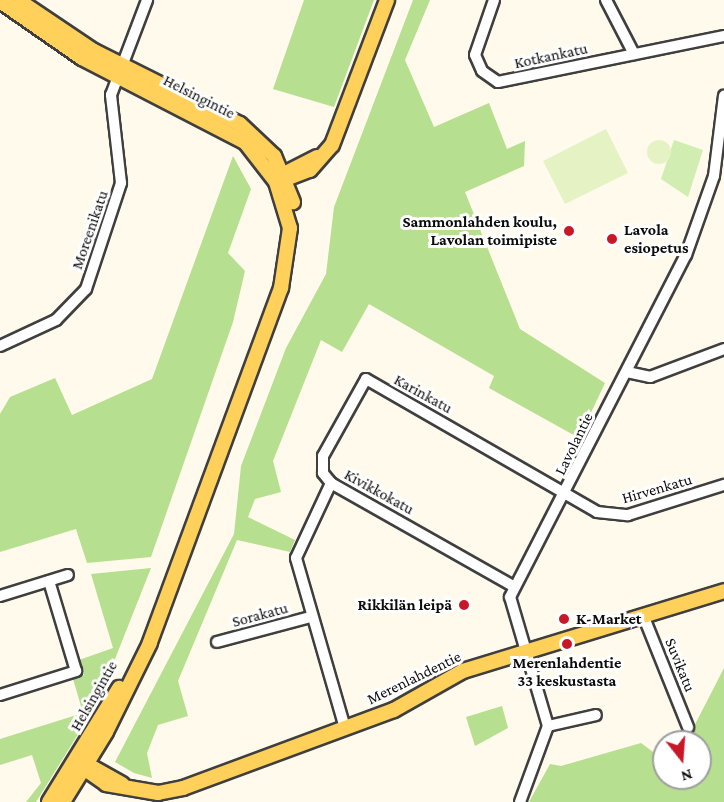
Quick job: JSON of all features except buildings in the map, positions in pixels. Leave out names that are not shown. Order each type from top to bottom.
[{"type":"main road","name":"Helsingintie","points":[[18,0],[119,71]]},
{"type":"main road","points":[[282,179],[319,155],[338,134],[387,0]]},
{"type":"main road","name":"Helsingintie","points":[[0,1],[52,40],[119,71],[234,134],[282,179],[290,228],[281,288],[164,604],[63,802]]},
{"type":"main road","name":"Merenlahdentie","points":[[83,765],[122,784],[158,793],[183,788],[393,710],[445,678],[724,591]]},
{"type":"main road","name":"Helsingintie","points":[[49,802],[83,765]]},
{"type":"street","name":"Moreenikatu","points":[[0,346],[56,320],[86,289],[121,183],[110,104],[119,71],[147,0]]},
{"type":"street","name":"Kotkankatu","points":[[495,0],[475,55],[482,71],[498,82],[724,36]]},
{"type":"street","points":[[606,0],[634,54]]},
{"type":"street","name":"Lavolantie","points":[[513,586],[567,493],[686,255],[720,166],[724,96]]},
{"type":"street","points":[[627,372],[650,377],[724,349]]},
{"type":"street","name":"Karinkatu","points":[[331,483],[323,473],[323,456],[366,379],[567,493]]},
{"type":"street","name":"Kivikkokatu","points":[[345,728],[310,617],[296,558],[331,483],[513,586]]},
{"type":"street","name":"Hirvenkatu","points":[[567,493],[611,516],[724,485]]},
{"type":"street","points":[[0,596],[68,576]]},
{"type":"street","points":[[0,694],[76,671],[49,581]]},
{"type":"street","points":[[513,586],[510,597],[548,726],[520,802]]},
{"type":"street","name":"Suvikatu","points":[[643,615],[688,727]]},
{"type":"street","name":"Sorakatu","points":[[217,642],[310,617]]},
{"type":"street","points":[[548,726],[596,715]]},
{"type":"green space","points":[[304,0],[374,0],[334,107],[273,89]]},
{"type":"green space","points":[[413,0],[430,0],[405,60],[434,127],[489,103],[507,149],[525,141],[524,166],[465,192],[520,329],[605,383],[579,438],[489,388],[494,376],[369,304],[342,352],[321,340],[273,461],[281,492],[255,499],[248,517],[295,540],[290,552],[237,540],[178,681],[188,716],[158,725],[147,753],[152,778],[134,773],[115,762],[234,534],[241,466],[286,348],[326,274],[334,207]]},
{"type":"green space","points":[[606,129],[628,173],[565,204],[543,161]]},
{"type":"green space","points":[[659,140],[667,144],[671,152],[667,160],[659,164],[651,160],[647,152],[651,144]]},
{"type":"green space","points":[[674,140],[703,150],[688,197],[661,179]]},
{"type":"green space","points":[[233,156],[251,189],[228,253],[245,271],[233,322],[151,557],[87,563],[76,529],[0,552],[0,414],[10,397],[55,378],[72,415],[152,379]]},
{"type":"green space","points":[[151,568],[98,702],[36,802],[26,802],[41,783],[32,755],[0,765],[0,739],[83,713],[73,679],[84,675],[79,660],[113,648],[91,574]]},
{"type":"green space","points":[[724,668],[724,802],[529,802],[550,764],[561,766],[641,743],[652,751],[652,790],[712,790],[712,730],[692,730]]},
{"type":"green space","points":[[502,706],[508,728],[475,746],[466,717]]},
{"type":"place","name":"Sammonlahden koulu, Lavolan toimipiste","points":[[569,231]]},
{"type":"place","name":"Lavola esiopetus","points":[[612,239]]},
{"type":"place","name":"Rikkilän leipä","points":[[464,605]]},
{"type":"place","name":"K-Market","points":[[564,619]]},
{"type":"place","name":"Merenlahdentie 33 keskustasta","points":[[567,644]]}]
